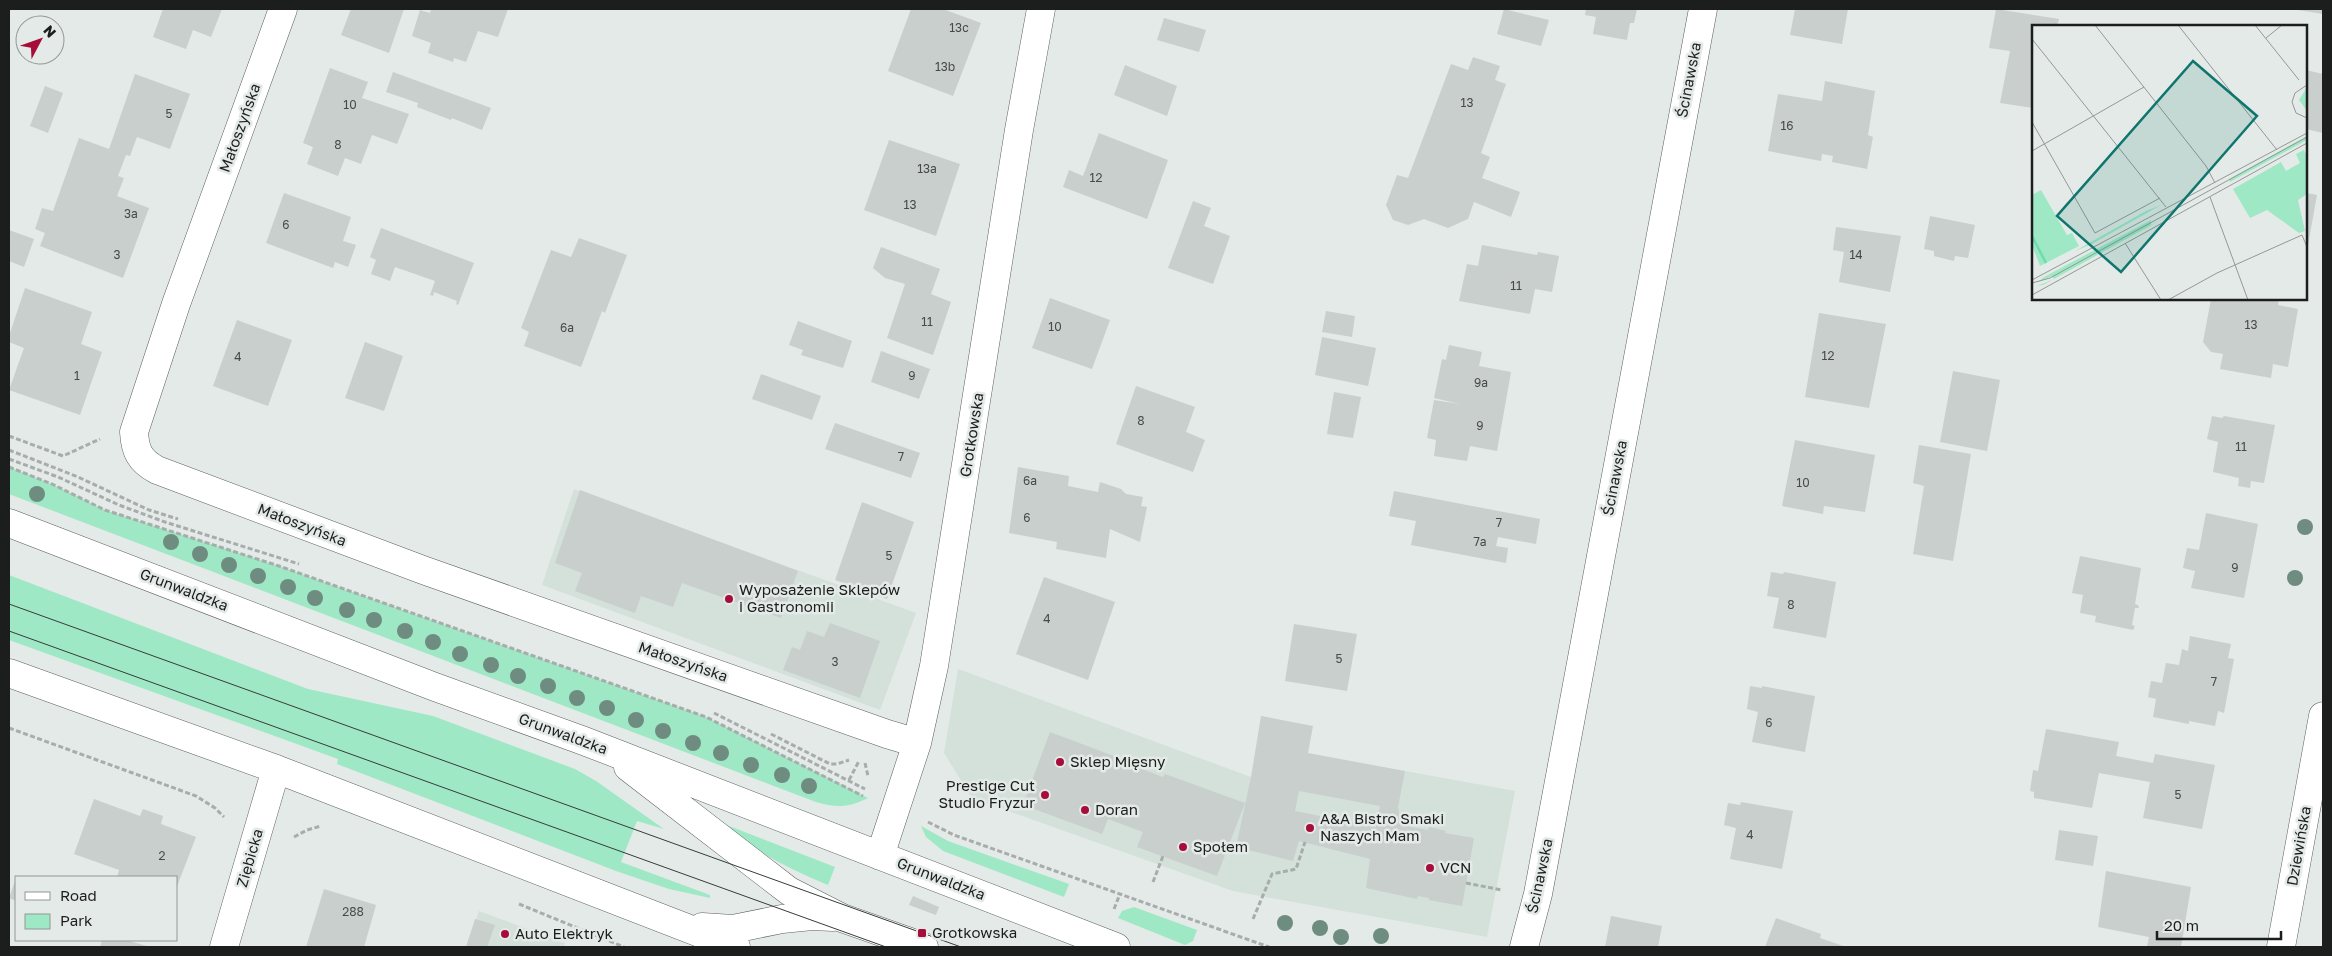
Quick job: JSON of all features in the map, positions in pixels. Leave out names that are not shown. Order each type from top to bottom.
[{"type":"street","name":"Małoszyńska","points":[[283,9],[176,304],[134,432],[134,444],[138,455],[146,465],[422,570],[917,743]]},
{"type":"street","name":"Grotkowska","points":[[880,856],[917,743],[936,649],[1019,130],[1041,9]]},
{"type":"street","name":"Ścinawska","points":[[1524,947],[1538,894],[1703,9]]},
{"type":"street","name":"Grunwaldzka","points":[[9,523],[426,683],[584,741],[1116,947]]},
{"type":"street","points":[[9,673],[276,769],[736,947]]},
{"type":"street","name":"Dziewińska","points":[[2281,947],[2323,716]]},
{"type":"street","points":[[584,741],[632,770],[789,891],[842,918],[924,947]]},
{"type":"street","name":"Ziębicka","points":[[224,947],[276,769]]},
{"type":"street","points":[[650,914],[688,926],[733,929],[802,916],[842,918]]},
{"type":"path","points":[[9,459],[58,477],[119,505],[165,522],[303,566]]},
{"type":"path","points":[[9,467],[52,484],[105,510],[279,566],[706,717],[868,798]]},
{"type":"path","points":[[712,712],[871,792]]},
{"type":"path","points":[[9,728],[196,796],[229,820]]},
{"type":"path","points":[[866,756],[865,766],[871,780]]},
{"type":"path","points":[[921,818],[954,835],[1269,947]]},
{"type":"path","points":[[1253,919],[1272,874],[1296,869],[1305,842]]},
{"type":"path","points":[[1153,882],[1163,856]]},
{"type":"path","points":[[1466,883],[1508,892]]},
{"type":"shaded area","name":"Wyposażenie Sklepów i Gastronomii","points":[[574,489],[916,613],[880,710],[542,585]]},
{"type":"shaded area","points":[[958,669],[1251,777],[1405,771],[1515,791],[1487,937],[1233,891],[972,798],[944,753]]},
{"type":"shaded area","name":"Auto Elektryk","points":[[479,911],[565,943],[564,947],[466,947]]},
{"type":"green space","points":[[9,467],[52,484],[105,510],[279,566],[706,717],[868,798],[854,804],[842,806],[816,802],[9,494]]},
{"type":"green space","points":[[9,575],[308,689],[433,716],[575,769],[596,781],[664,829],[637,821],[621,862],[710,895],[710,898],[669,889],[616,871],[337,764],[338,759],[9,640]]},
{"type":"green space","points":[[724,824],[835,867],[828,885],[760,852],[722,828]]},
{"type":"green space","points":[[921,826],[948,841],[1069,884],[1064,897],[943,851],[926,837]]},
{"type":"green space","points":[[1134,907],[1197,930],[1193,941],[1185,945],[1118,918],[1122,911]]},
{"type":"building","points":[[163,9],[222,9],[211,37],[193,30],[186,49],[153,37]]},
{"type":"building","points":[[351,9],[404,9],[389,53],[341,35]]},
{"type":"building","points":[[431,9],[508,9],[498,37],[478,31],[466,62],[454,58],[453,62],[428,53],[431,43],[412,36],[420,10],[430,13]]},
{"type":"building","points":[[911,9],[943,9],[981,23],[953,96],[888,71]]},
{"type":"building","points":[[1504,9],[1549,20],[1541,46],[1497,34]]},
{"type":"building","points":[[1586,9],[1637,9],[1634,23],[1630,23],[1627,40],[1593,34],[1596,17],[1585,15]]},
{"type":"building","points":[[1795,9],[1848,9],[1842,44],[1790,35]]},
{"type":"building","points":[[1996,9],[2059,19],[2057,25],[2032,25],[2032,108],[2000,103],[2010,51],[1989,48]]},
{"type":"building","points":[[2323,9],[2323,14],[2298,10]]},
{"type":"building","points":[[1164,18],[1206,30],[1199,52],[1157,40]]},
{"type":"building","points":[[1473,57],[1500,66],[1495,80],[1506,84],[1481,153],[1490,157],[1482,178],[1520,192],[1511,217],[1474,202],[1468,219],[1448,228],[1424,219],[1408,225],[1393,220],[1386,205],[1397,175],[1408,178],[1451,64],[1468,70]]},
{"type":"building","points":[[1125,65],[1177,86],[1167,116],[1114,95]]},
{"type":"building","points":[[330,68],[368,82],[362,98],[409,114],[397,144],[372,135],[361,164],[345,158],[338,176],[307,164],[313,147],[303,143]]},
{"type":"building","points":[[2307,70],[2323,74],[2323,133],[2307,129]]},
{"type":"building","points":[[393,72],[491,108],[482,130],[417,107],[418,103],[386,92]]},
{"type":"building","points":[[135,74],[190,94],[170,149],[137,137],[130,156],[126,155],[118,176],[124,178],[117,196],[149,208],[123,278],[40,246],[45,233],[35,229],[42,208],[53,211],[79,138],[109,149]]},
{"type":"building","points":[[1825,81],[1875,91],[1868,135],[1873,137],[1867,169],[1832,162],[1833,156],[1822,154],[1821,161],[1768,151],[1778,94],[1822,101]]},
{"type":"building","points":[[45,86],[63,93],[48,133],[30,126]]},
{"type":"building","points":[[1099,133],[1168,160],[1147,219],[1063,187],[1069,170],[1083,176]]},
{"type":"building","points":[[889,140],[960,164],[936,236],[864,210]]},
{"type":"building","points":[[284,193],[351,217],[343,241],[356,245],[348,267],[335,262],[333,268],[266,243]]},
{"type":"building","points":[[2307,193],[2317,195],[2307,251]]},
{"type":"building","points":[[1193,201],[1211,208],[1204,226],[1230,236],[1213,284],[1168,268]]},
{"type":"building","points":[[1930,216],[1975,225],[1968,258],[1955,256],[1954,261],[1934,256],[1934,251],[1924,249]]},
{"type":"building","points":[[1836,227],[1901,236],[1890,292],[1839,282],[1844,252],[1833,250]]},
{"type":"building","points":[[381,228],[474,263],[458,305],[456,304],[457,301],[434,292],[433,296],[430,295],[435,281],[395,267],[390,281],[371,274],[376,260],[370,257]]},
{"type":"building","points":[[9,230],[34,239],[24,267],[9,261]]},
{"type":"building","points":[[579,238],[627,255],[605,313],[602,311],[581,367],[524,346],[529,332],[521,328],[551,250],[571,257]]},
{"type":"building","points":[[1482,245],[1537,255],[1538,252],[1559,256],[1552,292],[1535,289],[1530,314],[1459,301],[1467,264],[1478,266]]},
{"type":"building","points":[[881,247],[940,269],[931,294],[951,302],[933,355],[887,338],[905,284],[885,278],[873,268]]},
{"type":"building","points":[[25,288],[92,312],[81,344],[102,352],[80,415],[9,390],[24,348],[9,342],[9,336]]},
{"type":"building","points":[[1050,298],[1110,320],[1092,369],[1032,348]]},
{"type":"building","points":[[2211,300],[2279,300],[2278,305],[2298,309],[2288,367],[2273,364],[2271,378],[2220,369],[2223,354],[2211,352],[2203,342]]},
{"type":"building","points":[[1326,311],[1355,316],[1352,337],[1322,332]]},
{"type":"building","points":[[1819,313],[1886,324],[1869,408],[1805,397]]},
{"type":"building","points":[[237,320],[292,340],[268,406],[213,386]]},
{"type":"building","points":[[798,321],[852,341],[843,368],[801,355],[803,350],[789,345]]},
{"type":"building","points":[[1322,337],[1376,348],[1368,386],[1315,375]]},
{"type":"building","points":[[365,342],[403,356],[384,411],[345,398]]},
{"type":"building","points":[[1449,345],[1482,352],[1479,366],[1511,372],[1497,451],[1470,446],[1467,461],[1434,456],[1436,440],[1427,438],[1434,400],[1460,404],[1434,398],[1442,359],[1446,360]]},
{"type":"building","points":[[881,351],[930,369],[919,399],[871,382]]},
{"type":"building","points":[[1953,371],[2000,380],[1987,451],[1940,442]]},
{"type":"building","points":[[761,374],[821,396],[812,420],[752,399]]},
{"type":"building","points":[[1136,386],[1195,407],[1186,432],[1205,440],[1193,472],[1116,444]]},
{"type":"building","points":[[1334,392],[1361,397],[1353,438],[1327,434]]},
{"type":"building","points":[[2212,416],[2222,418],[2224,416],[2275,425],[2264,483],[2251,481],[2250,488],[2238,486],[2239,478],[2213,472],[2218,442],[2207,439]]},
{"type":"building","points":[[835,423],[920,453],[911,478],[825,449]]},
{"type":"building","points":[[1795,440],[1875,455],[1865,512],[1824,506],[1823,514],[1782,506]]},
{"type":"building","points":[[1919,445],[1971,454],[1953,561],[1913,554],[1924,486],[1913,483]]},
{"type":"building","points":[[1018,467],[1069,476],[1068,486],[1098,492],[1100,482],[1121,489],[1126,494],[1143,497],[1141,506],[1147,507],[1140,542],[1110,529],[1106,558],[1056,549],[1057,542],[1009,533]]},
{"type":"building","points":[[580,490],[798,571],[781,618],[682,583],[673,607],[641,596],[635,613],[575,591],[582,573],[555,563]]},
{"type":"building","points":[[1394,491],[1540,519],[1536,544],[1498,537],[1496,546],[1508,548],[1506,563],[1411,545],[1416,521],[1389,516]]},
{"type":"building","points":[[862,502],[914,522],[887,599],[835,580]]},
{"type":"building","points":[[2206,513],[2258,524],[2244,598],[2191,588],[2195,571],[2183,568],[2187,548],[2199,550]]},
{"type":"building","points":[[2080,556],[2141,568],[2135,604],[2139,608],[2135,608],[2132,625],[2135,626],[2133,630],[2095,622],[2096,616],[2080,613],[2083,595],[2072,593]]},
{"type":"building","points":[[1771,572],[1783,574],[1784,572],[1836,582],[1826,638],[1773,628],[1779,598],[1767,596]]},
{"type":"building","points":[[1044,577],[1115,602],[1088,680],[1016,654]]},
{"type":"building","points":[[830,623],[880,641],[860,698],[783,670],[792,647],[800,650],[807,631],[824,637]]},
{"type":"building","points":[[1294,624],[1357,634],[1347,691],[1285,681]]},
{"type":"building","points":[[2190,636],[2231,644],[2228,658],[2234,659],[2224,713],[2218,711],[2215,726],[2189,721],[2189,724],[2153,717],[2156,699],[2148,697],[2151,681],[2162,683],[2166,663],[2179,665],[2182,649],[2188,651]]},
{"type":"building","points":[[1750,686],[1762,688],[1762,686],[1815,696],[1805,752],[1752,742],[1758,712],[1747,709]]},
{"type":"building","points":[[1261,716],[1313,726],[1308,753],[1405,771],[1398,807],[1401,825],[1428,830],[1429,827],[1446,831],[1445,833],[1474,838],[1462,906],[1429,900],[1429,898],[1418,896],[1417,899],[1366,888],[1370,859],[1299,841],[1293,861],[1236,847],[1251,777]],"holes":[[[1299,791],[1380,806],[1376,827],[1295,811]]]},
{"type":"building","points":[[2046,729],[2119,742],[2116,756],[2153,763],[2155,754],[2215,765],[2202,829],[2143,818],[2150,782],[2099,773],[2092,808],[2034,798],[2034,792],[2030,791],[2033,770],[2038,771]]},
{"type":"building","points":[[1050,732],[1130,762],[1129,764],[1163,777],[1165,774],[1245,803],[1217,876],[1137,847],[1143,832],[1108,819],[1102,834],[1023,805]]},
{"type":"building","points":[[94,799],[140,816],[143,809],[163,816],[161,824],[196,837],[178,884],[178,876],[117,876],[119,870],[74,854]]},
{"type":"building","points":[[1741,802],[1793,811],[1782,869],[1730,859],[1736,828],[1724,825],[1728,803],[1740,805]]},
{"type":"building","points":[[2059,830],[2098,836],[2093,866],[2055,860]]},
{"type":"building","points":[[2106,871],[2191,887],[2181,947],[2147,947],[2149,937],[2098,927]]},
{"type":"building","points":[[15,881],[15,901],[9,898]]},
{"type":"building","points":[[324,889],[376,905],[364,947],[306,947]]},
{"type":"building","points":[[913,896],[939,907],[936,915],[909,905]]},
{"type":"building","points":[[1611,916],[1662,926],[1658,947],[1605,947]]},
{"type":"building","points":[[1776,918],[1821,934],[1820,938],[1846,947],[1765,947]]},
{"type":"building","points":[[475,919],[495,925],[487,947],[466,947]]},
{"type":"building","points":[[102,941],[129,941],[150,947],[100,947]]},
{"type":"tram line","points":[[9,604],[961,947]]},
{"type":"tram line","points":[[9,631],[886,947]]},
{"type":"place","name":"Wyposażenie Sklepów i Gastronomii","points":[[729,599]]},
{"type":"place","name":"Sklep Mięsny","points":[[1060,762]]},
{"type":"place","name":"Prestige Cut Studio Fryzur","points":[[1045,795]]},
{"type":"place","name":"Doran","points":[[1085,810]]},
{"type":"place","name":"A&A Bistro Smaki Naszych Mam","points":[[1310,828]]},
{"type":"place","name":"Społem","points":[[1183,847]]},
{"type":"place","name":"VCN","points":[[1430,868]]},
{"type":"place","name":"Grotkowska","points":[[922,933]]},
{"type":"place","name":"Auto Elektryk","points":[[505,934]]}]
